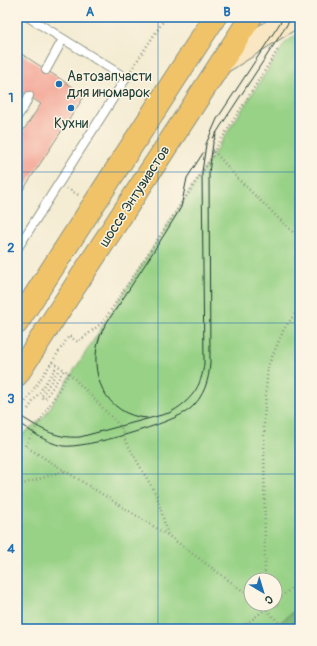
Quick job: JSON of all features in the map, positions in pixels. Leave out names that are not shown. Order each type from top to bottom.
[{"type":"main road","name":"шоссе Энтузиастов","points":[[17,323],[215,17]]},
{"type":"main road","name":"шоссе Энтузиастов","points":[[17,374],[251,17]]},
{"type":"main road","points":[[221,63],[294,17]]},
{"type":"lane","points":[[17,249],[126,78],[28,17]]},
{"type":"lane","points":[[46,70],[63,38]]},
{"type":"lane","points":[[17,117],[29,96]]},
{"type":"lane","points":[[17,100],[25,105]]},
{"type":"path","points":[[126,78],[166,17]]},
{"type":"path","points":[[23,405],[69,336],[78,342],[103,322],[211,159],[214,151],[281,45]]},
{"type":"path","points":[[214,151],[238,179],[300,239]]},
{"type":"path","points":[[265,572],[264,418],[268,366],[284,329],[300,307]]},
{"type":"path","points":[[52,362],[69,373],[121,427],[125,440],[158,496],[168,536]]},
{"type":"path","points":[[28,409],[55,369],[58,371],[41,397],[44,399],[64,370]]},
{"type":"path","points":[[69,373],[25,446],[168,536],[243,591]]},
{"type":"path","points":[[17,486],[64,470]]},
{"type":"path","points":[[283,595],[300,581]]},
{"type":"path","points":[[240,629],[259,612]]},
{"type":"path","points":[[271,612],[285,629]]},
{"type":"green space","points":[[300,32],[300,629],[17,629],[17,439],[44,417],[285,43]]},
{"type":"green space","points":[[300,606],[300,629],[272,629]]},
{"type":"building","points":[[90,17],[101,17],[98,22]]},
{"type":"building","points":[[17,51],[85,95],[17,199],[17,140],[41,104],[17,88]]},
{"type":"tram line","points":[[17,414],[39,428],[54,434],[80,437],[169,413],[183,404],[194,393],[201,379],[204,363],[202,172],[206,144],[217,119],[284,17]]},
{"type":"tram line","points":[[213,138],[292,17]]},
{"type":"tram line","points":[[17,422],[51,442],[63,446],[74,446],[108,439],[148,428],[181,415],[190,409],[199,399],[207,382],[210,363],[209,173],[213,143],[217,133]]},
{"type":"tram line","points":[[147,418],[132,415],[120,409],[110,401],[103,390],[98,377],[96,364],[97,350],[100,336],[105,326],[181,207],[187,178],[203,153]]},
{"type":"place","name":"Автозапчасти для иномарок","points":[[59,84]]},
{"type":"place","name":"Кухни","points":[[71,108]]}]
